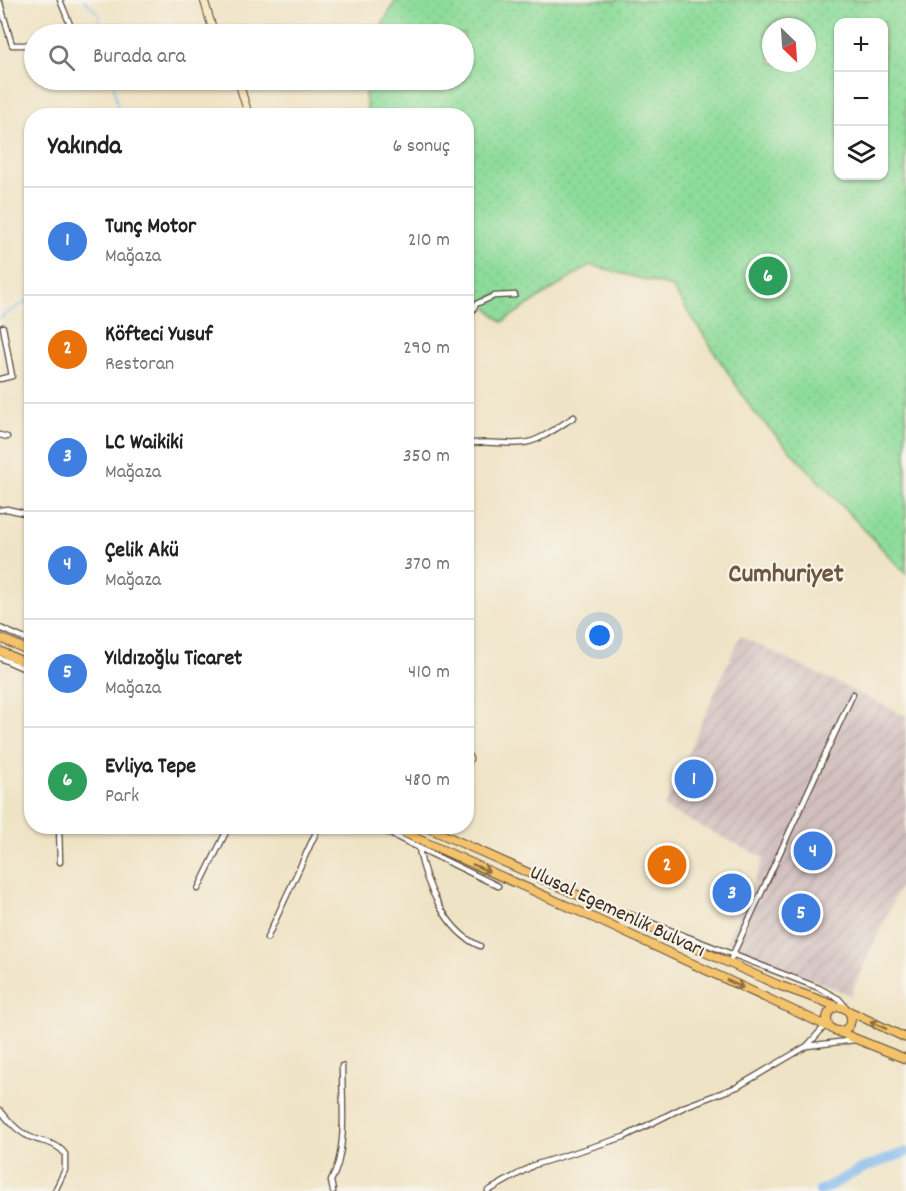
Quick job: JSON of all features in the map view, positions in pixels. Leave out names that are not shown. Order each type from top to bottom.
[{"type":"highway","points":[[0,638],[24,648]]},
{"type":"highway","points":[[0,651],[24,662]]},
{"type":"highway","name":"Ulusal Egemenlik Bulvarı","points":[[407,834],[906,1059]]},
{"type":"highway","name":"Ulusal Egemenlik Bulvarı","points":[[446,834],[778,985],[839,1007]]},
{"type":"highway","points":[[849,1011],[852,1019],[843,1031],[830,1026],[829,1013],[839,1007],[849,1011],[906,1038]]},
{"type":"street","points":[[60,0],[70,24]]},
{"type":"street","points":[[204,0],[211,24]]},
{"type":"street","points":[[0,3],[12,45],[24,45]]},
{"type":"street","points":[[241,90],[247,108]]},
{"type":"street","points":[[474,307],[476,303],[494,296],[515,295]]},
{"type":"street","points":[[0,379],[12,376],[3,327]]},
{"type":"street","points":[[474,443],[526,443],[574,417]]},
{"type":"street","points":[[0,435],[7,436]]},
{"type":"street","points":[[0,510],[7,509],[24,513]]},
{"type":"street","points":[[0,628],[24,638]]},
{"type":"street","points":[[0,658],[24,668]]},
{"type":"street","points":[[729,963],[853,694]]},
{"type":"street","points":[[59,834],[60,862]]},
{"type":"street","points":[[198,889],[225,834]]},
{"type":"street","points":[[267,939],[315,834]]},
{"type":"street","points":[[390,834],[498,886]]},
{"type":"street","points":[[419,849],[431,890],[449,919],[466,938],[480,946]]},
{"type":"street","points":[[612,909],[832,993],[844,1003],[849,1011]]},
{"type":"street","points":[[489,1191],[534,1166],[624,1137],[686,1106],[737,1087],[807,1046],[830,1026]]},
{"type":"street","points":[[807,1046],[834,1041],[860,1040]]},
{"type":"street","points":[[333,1191],[331,1181],[338,1169],[342,1135],[342,1066]]},
{"type":"street","points":[[0,1110],[20,1131],[58,1146],[65,1154],[65,1170],[55,1191]]},
{"type":"shaded area","points":[[740,636],[906,716],[906,873],[850,995],[727,943],[764,858],[664,808]]},
{"type":"green space","points":[[396,0],[906,0],[906,574],[753,411],[672,287],[590,265],[502,322],[474,296],[474,108],[367,108],[364,90],[474,90],[474,24],[383,24]]},
{"type":"waterway","points":[[84,0],[98,13],[101,24]]},
{"type":"waterway","points":[[115,90],[118,108]]},
{"type":"waterway","points":[[0,318],[24,303]]},
{"type":"waterway","points":[[820,1191],[861,1169],[906,1152]]},
{"type":"place","name":"Evliya Tepe","points":[[768,276]]},
{"type":"place","name":"Tunç Motor","points":[[694,779]]},
{"type":"place","name":"Çelik Akü","points":[[813,851]]},
{"type":"place","name":"Köfteci Yusuf","points":[[667,865]]},
{"type":"place","name":"LC Waikiki","points":[[732,893]]},
{"type":"place","name":"Yıldızoğlu Ticaret","points":[[801,913]]},
{"type":"district","name":"Cumhuriyet","points":[[786,572]]}]
